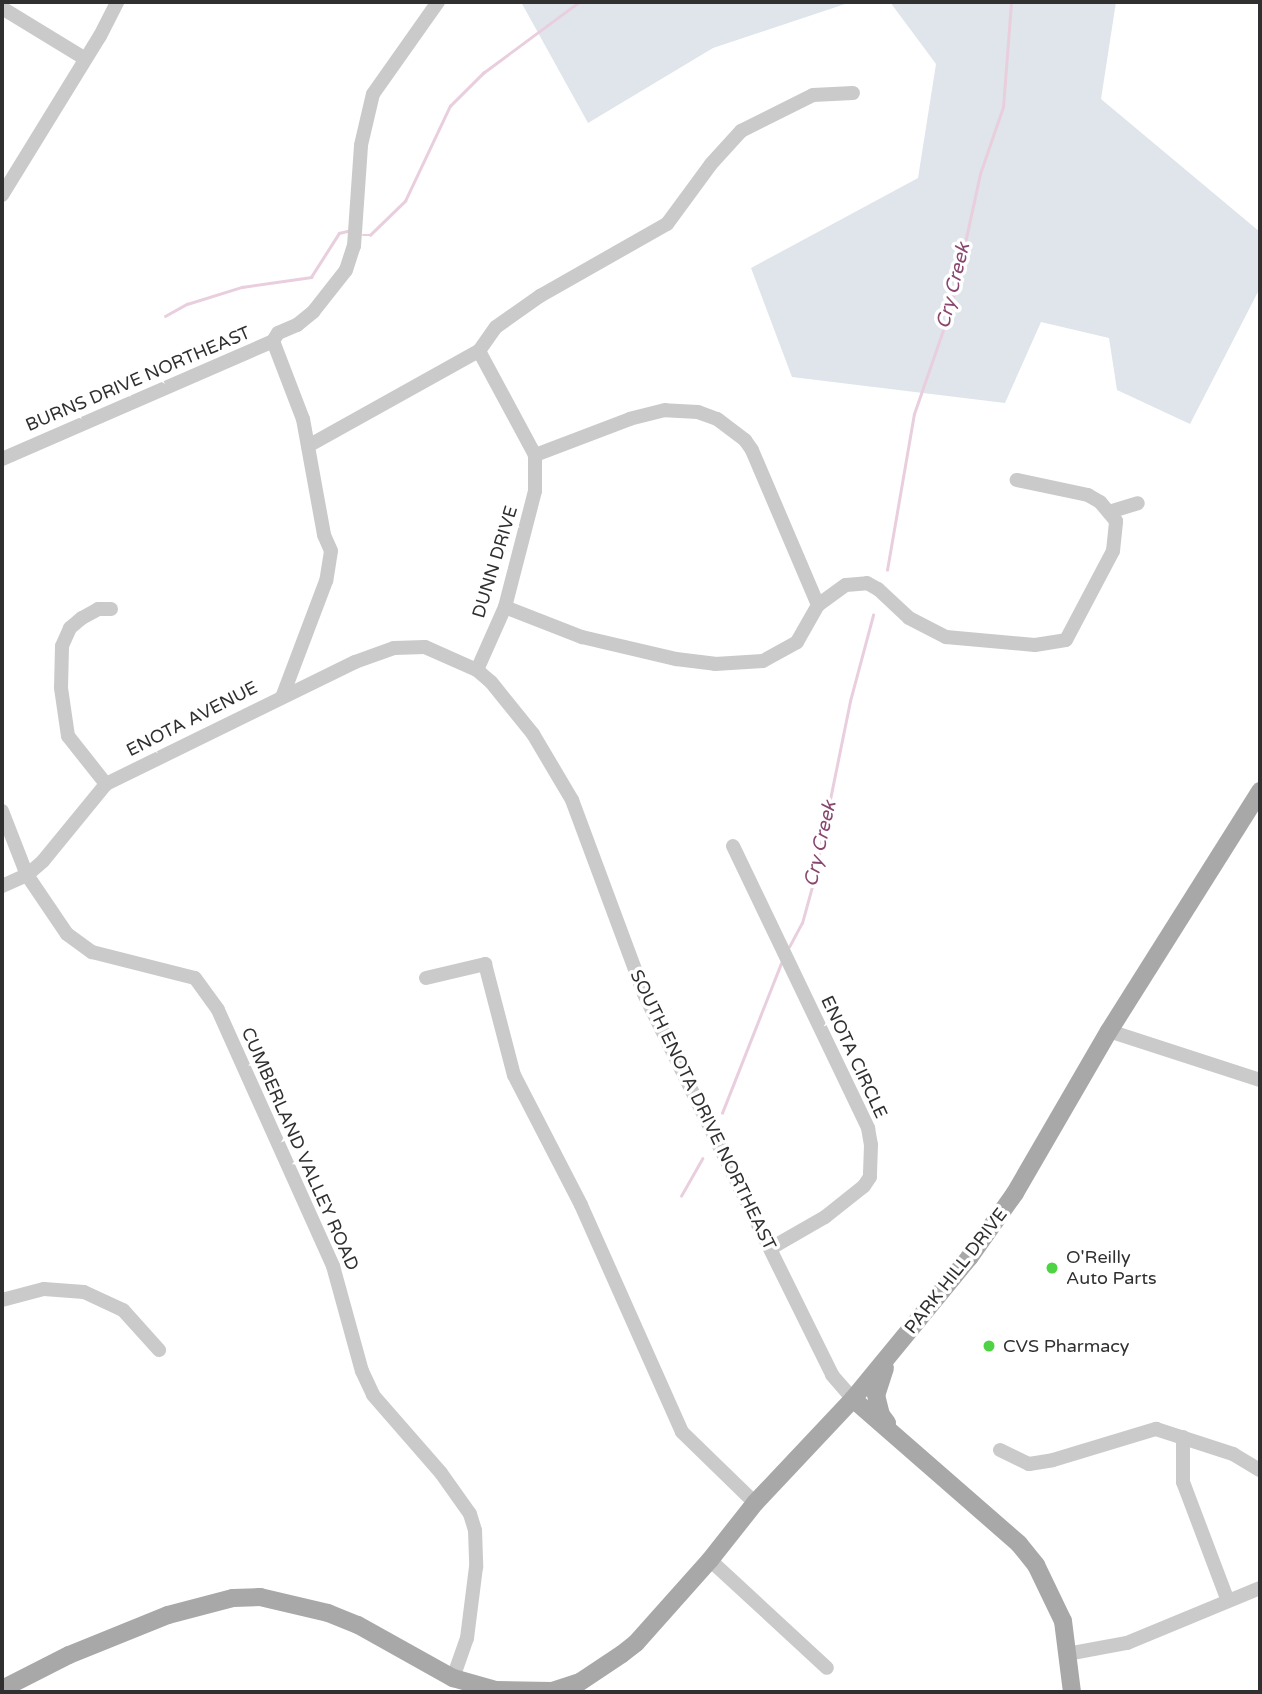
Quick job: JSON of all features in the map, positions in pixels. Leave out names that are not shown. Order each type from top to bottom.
[{"type":"main road","name":"PARK HILL DRIVE","points":[[2,1689],[69,1655],[168,1615],[233,1598],[260,1597],[328,1613],[358,1625],[453,1678],[496,1689],[518,1691],[552,1691],[580,1687],[636,1643],[710,1560],[755,1503],[853,1399],[969,1258],[1015,1193],[1109,1031],[1260,791]]},
{"type":"main road","points":[[888,1356],[876,1395],[881,1415],[895,1434]]},
{"type":"main road","name":"SOUTH ENOTA DRIVE NORTHEAST","points":[[853,1399],[1019,1545],[1036,1565],[1063,1621],[1072,1692]]},
{"type":"street","points":[[2,195],[117,2]]},
{"type":"street","name":"BURNS DRIVE NORTHEAST","points":[[2,459],[273,341],[278,333],[297,326],[313,312],[346,270],[354,246],[361,145],[373,94],[438,2]]},
{"type":"street","points":[[2,8],[84,58]]},
{"type":"street","points":[[308,446],[478,351],[496,327],[540,296],[667,224],[711,164],[741,131],[813,95],[853,93]]},
{"type":"street","name":"ENOTA AVENUE","points":[[2,886],[27,875],[59,845],[106,784],[283,695],[331,560],[303,419],[273,341]]},
{"type":"street","name":"DUNN DRIVE","points":[[477,670],[505,607],[536,491],[534,455],[478,351]]},
{"type":"street","points":[[534,455],[630,419],[665,410],[698,412],[717,419],[739,434],[752,450],[818,604]]},
{"type":"street","points":[[505,607],[582,637],[676,659],[715,664],[763,661],[797,642],[818,604],[846,585],[867,583],[878,589],[909,618],[946,637],[1035,645],[1066,640],[1113,551],[1116,521],[1088,495],[1017,480]]},
{"type":"street","points":[[1109,512],[1138,503]]},
{"type":"street","points":[[106,784],[68,736],[61,688],[62,646],[70,628],[98,609],[111,609]]},
{"type":"street","name":"SOUTH ENOTA DRIVE NORTHEAST","points":[[283,695],[394,648],[425,647],[477,670],[491,682],[533,734],[572,800],[644,995],[757,1227],[771,1248],[831,1375],[853,1399]]},
{"type":"street","name":"CUMBERLAND VALLEY ROAD","points":[[2,811],[27,875],[51,915],[81,947],[195,978],[218,1010],[333,1266],[362,1371],[373,1395],[442,1473],[470,1514],[475,1530],[476,1567],[467,1638],[453,1678]]},
{"type":"street","name":"ENOTA CIRCLE","points":[[733,846],[868,1128],[871,1144],[870,1177],[864,1186],[825,1217],[771,1248]]},
{"type":"street","points":[[426,978],[485,964],[514,1075],[581,1205],[682,1432],[755,1503]]},
{"type":"street","points":[[1109,1031],[1260,1080]]},
{"type":"street","points":[[2,1300],[44,1289],[84,1292],[123,1310],[159,1350]]},
{"type":"street","points":[[1000,1450],[1028,1464],[1054,1460],[1156,1429],[1233,1454],[1260,1471]]},
{"type":"street","points":[[1183,1437],[1183,1482],[1228,1601]]},
{"type":"street","points":[[710,1560],[827,1668]]},
{"type":"street","points":[[1067,1654],[1128,1643],[1260,1588]]},
{"type":"shaded area","points":[[521,2],[851,2],[713,48],[588,123]]},
{"type":"shaded area","points":[[890,2],[1116,2],[1101,99],[1260,232],[1260,288],[1190,424],[1117,390],[1109,338],[1041,322],[1005,403],[792,377],[751,268],[918,178],[936,64]]},
{"type":"waterway","points":[[363,235],[370,235],[405,201],[450,106],[483,73],[579,2]]},
{"type":"waterway","name":"Cry Creek","points":[[887,570],[914,414],[951,307],[980,174],[1003,107],[1011,2]]},
{"type":"waterway","points":[[165,316],[187,304],[242,287],[311,277],[339,233],[347,231]]},
{"type":"waterway","name":"Cry Creek","points":[[789,947],[802,923],[813,883],[850,701],[873,615]]},
{"type":"waterway","name":"Cry Creek","points":[[722,1113],[781,963]]},
{"type":"waterway","name":"Cry Creek","points":[[681,1196],[702,1159]]},
{"type":"place","name":"O'Reilly Auto Parts","points":[[1052,1268]]},
{"type":"place","name":"CVS Pharmacy","points":[[989,1346]]}]
